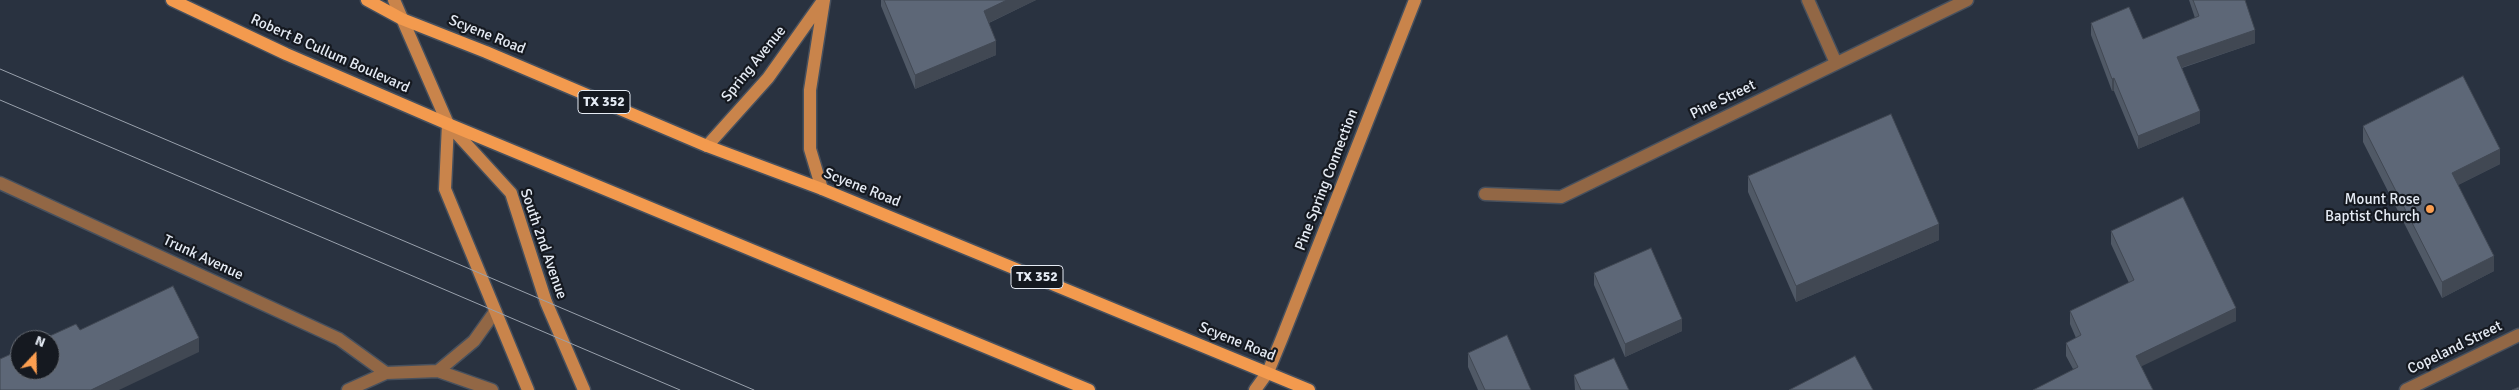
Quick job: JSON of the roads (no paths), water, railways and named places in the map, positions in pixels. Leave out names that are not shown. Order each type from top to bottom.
[{"type":"main road","name":"Robert B Cullum Boulevard","points":[[172,0],[286,54],[448,124]]},
{"type":"main road","name":"TX 352","points":[[367,0],[402,19]]},
{"type":"main road","name":"Scyene Road","points":[[402,19],[486,52],[707,146],[822,189],[1309,390]]},
{"type":"main road","points":[[448,124],[1089,390]]},
{"type":"street","name":"South 2nd Avenue","points":[[394,0],[448,124],[511,193],[546,302],[584,390]]},
{"type":"street","name":"Spring Avenue","points":[[707,146],[768,78],[824,0]]},
{"type":"street","name":"Spring Avenue","points":[[822,189],[810,149],[810,90],[824,0]]},
{"type":"street","name":"Pine Spring Connection","points":[[1255,390],[1268,372],[1415,0]]},
{"type":"street","points":[[1808,0],[1836,63]]},
{"type":"street","name":"Pine Street","points":[[1485,194],[1561,197],[1968,0]]},
{"type":"street","name":"South 2nd Avenue","points":[[448,124],[445,189],[494,313],[528,390]]},
{"type":"street","name":"Trunk Avenue","points":[[0,183],[339,339],[386,373]]},
{"type":"street","points":[[438,371],[474,341],[494,313]]},
{"type":"street","name":"Copeland Street","points":[[2406,390],[2519,335]]},
{"type":"street","points":[[348,390],[386,373],[438,371],[492,390]]},
{"type":"street","name":"Pine Spring Connection","points":[[1266,390],[1268,372]]},
{"type":"tram line","points":[[0,69],[754,390]]},
{"type":"tram line","points":[[0,100],[680,390]]},
{"type":"place","name":"Mount Rose Baptist Church","points":[[2430,209]]}]
